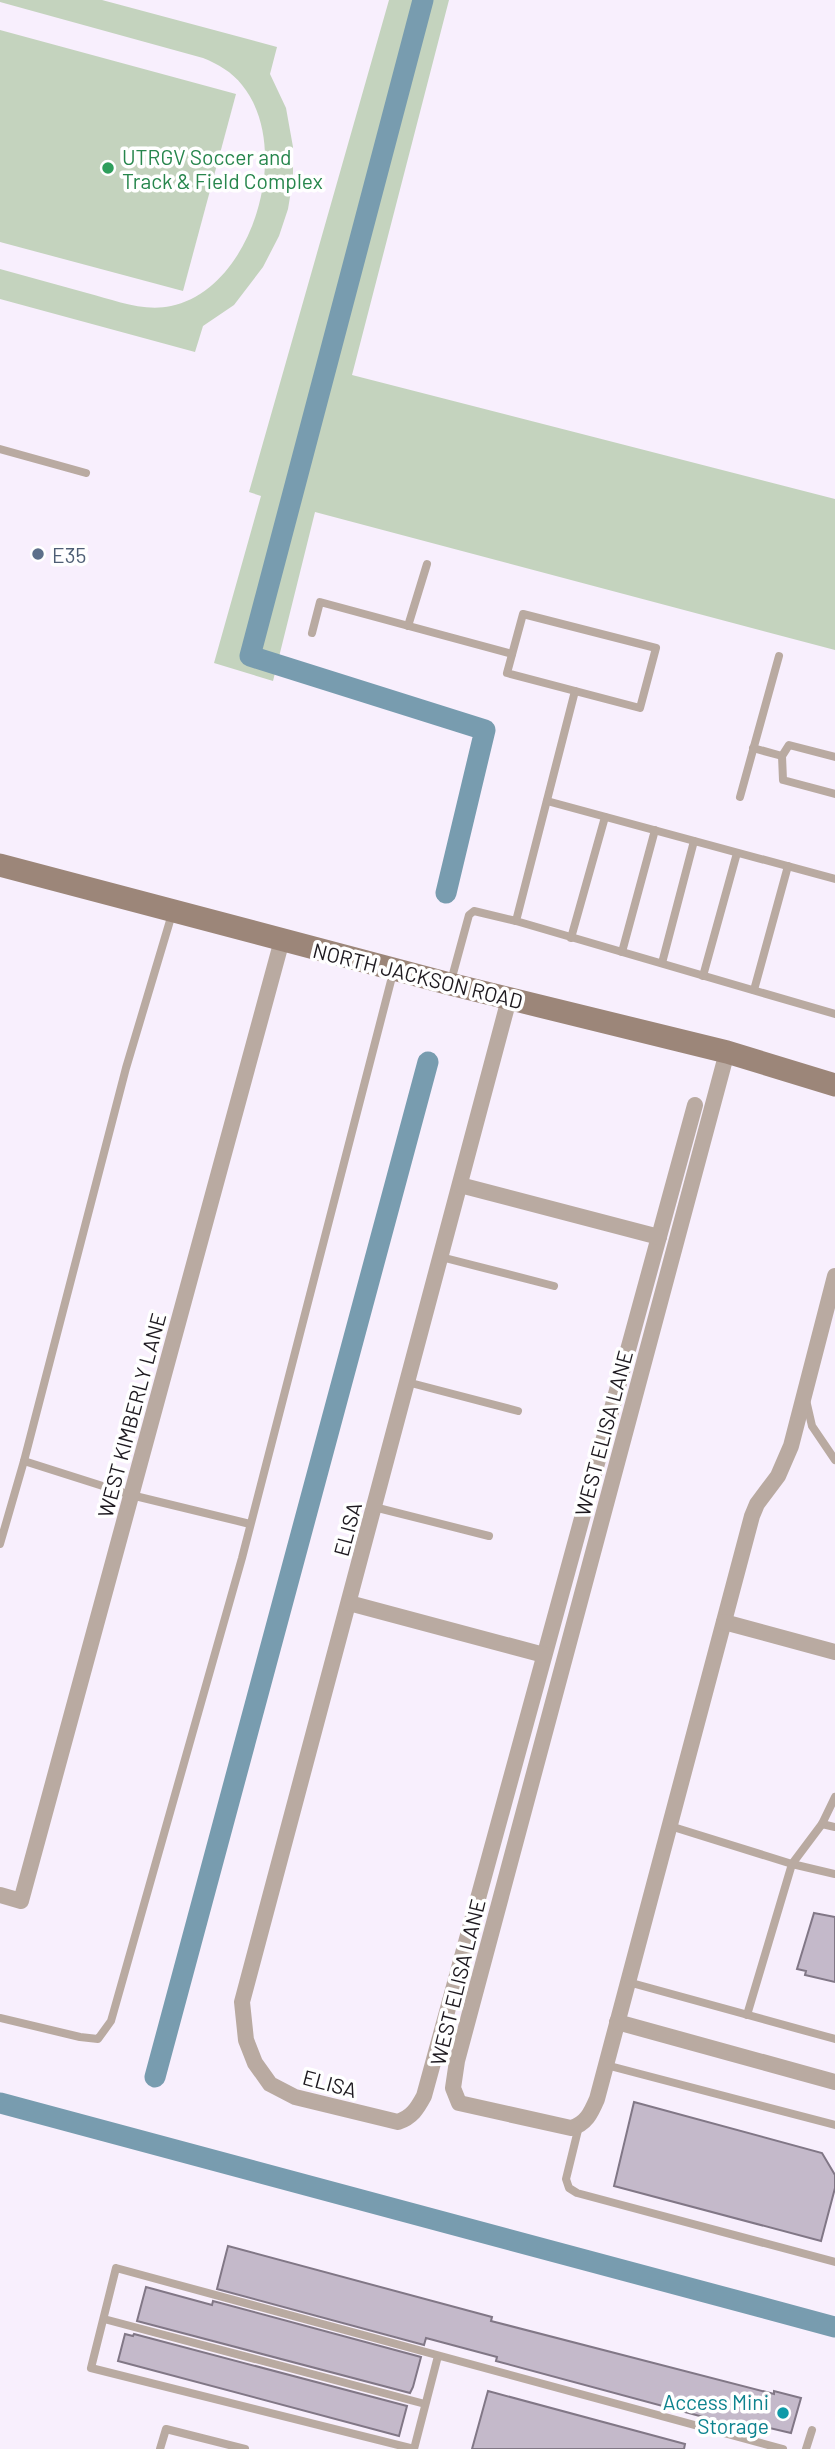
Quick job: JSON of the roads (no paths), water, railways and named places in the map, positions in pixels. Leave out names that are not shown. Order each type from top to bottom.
[{"type":"main road","name":"NORTH JACKSON ROAD","points":[[0,865],[450,984],[727,1052],[835,1085]]},
{"type":"street","name":"WEST KIMBERLY LANE","points":[[0,1895],[21,1901],[282,940]]},
{"type":"street","name":"ELISA","points":[[509,999],[242,2002],[246,2040],[255,2063],[270,2084],[295,2097],[398,2122],[408,2119],[424,2096],[695,1105]]},
{"type":"street","name":"WEST ELISA LANE","points":[[579,2126],[571,2128],[459,2103],[453,2088],[461,2048],[551,1704],[727,1052]]},
{"type":"street","points":[[460,1185],[659,1237]]},
{"type":"street","points":[[579,2126],[590,2116],[606,2065],[752,1516],[757,1504],[778,1476],[786,1456],[835,1276]]},
{"type":"street","points":[[349,1603],[544,1655]]},
{"type":"street","points":[[724,1622],[835,1652]]},
{"type":"street","points":[[617,2022],[835,2082]]},
{"type":"lane","points":[[0,449],[86,473]]},
{"type":"lane","points":[[408,626],[427,564]]},
{"type":"lane","points":[[312,633],[320,602],[512,654]]},
{"type":"lane","points":[[523,614],[656,648],[640,708],[575,691],[507,673],[523,614]]},
{"type":"lane","points":[[740,797],[779,656]]},
{"type":"lane","points":[[516,921],[575,691]]},
{"type":"lane","points":[[835,757],[789,745],[782,756],[783,780],[835,794]]},
{"type":"lane","points":[[753,748],[782,756]]},
{"type":"lane","points":[[547,801],[835,879]]},
{"type":"lane","points":[[571,937],[605,817]]},
{"type":"lane","points":[[622,952],[655,830]]},
{"type":"lane","points":[[662,963],[694,841]]},
{"type":"lane","points":[[703,976],[737,853]]},
{"type":"lane","points":[[754,990],[788,866]]},
{"type":"lane","points":[[0,1544],[126,1068],[172,911]]},
{"type":"lane","points":[[450,984],[469,915],[474,911],[835,1014]]},
{"type":"lane","points":[[0,2018],[98,2039],[111,2021],[250,1524],[394,969]]},
{"type":"lane","points":[[441,1257],[554,1286]]},
{"type":"lane","points":[[407,1382],[518,1411]]},
{"type":"lane","points":[[804,1394],[812,1426],[835,1460]]},
{"type":"lane","points":[[24,1461],[131,1495],[250,1524]]},
{"type":"lane","points":[[374,1507],[489,1536]]},
{"type":"lane","points":[[747,2015],[792,1864],[822,1824],[835,1797]]},
{"type":"lane","points":[[822,1824],[835,1827]]},
{"type":"lane","points":[[669,1826],[792,1864],[835,1874]]},
{"type":"lane","points":[[628,1982],[835,2039]]},
{"type":"lane","points":[[606,2065],[835,2125]]},
{"type":"lane","points":[[579,2126],[566,2179],[569,2188],[577,2193],[835,2262]]},
{"type":"lane","points":[[438,2356],[414,2449],[91,2368],[116,2268],[783,2449]]},
{"type":"lane","points":[[104,2319],[425,2404]]},
{"type":"lane","points":[[160,2449],[166,2429],[245,2449]]},
{"type":"lane","points":[[806,2449],[812,2430]]},
{"type":"waterway","points":[[423,0],[250,656],[485,730],[446,893]]},
{"type":"waterway","points":[[155,2077],[428,1062]]},
{"type":"waterway","points":[[0,2103],[835,2327]]},
{"type":"place","name":"UTRGV Soccer and Track & Field Complex","points":[[108,168]]},
{"type":"place","name":"E35","points":[[38,554]]},
{"type":"place","name":"Access Mini Storage","points":[[783,2413]]}]
